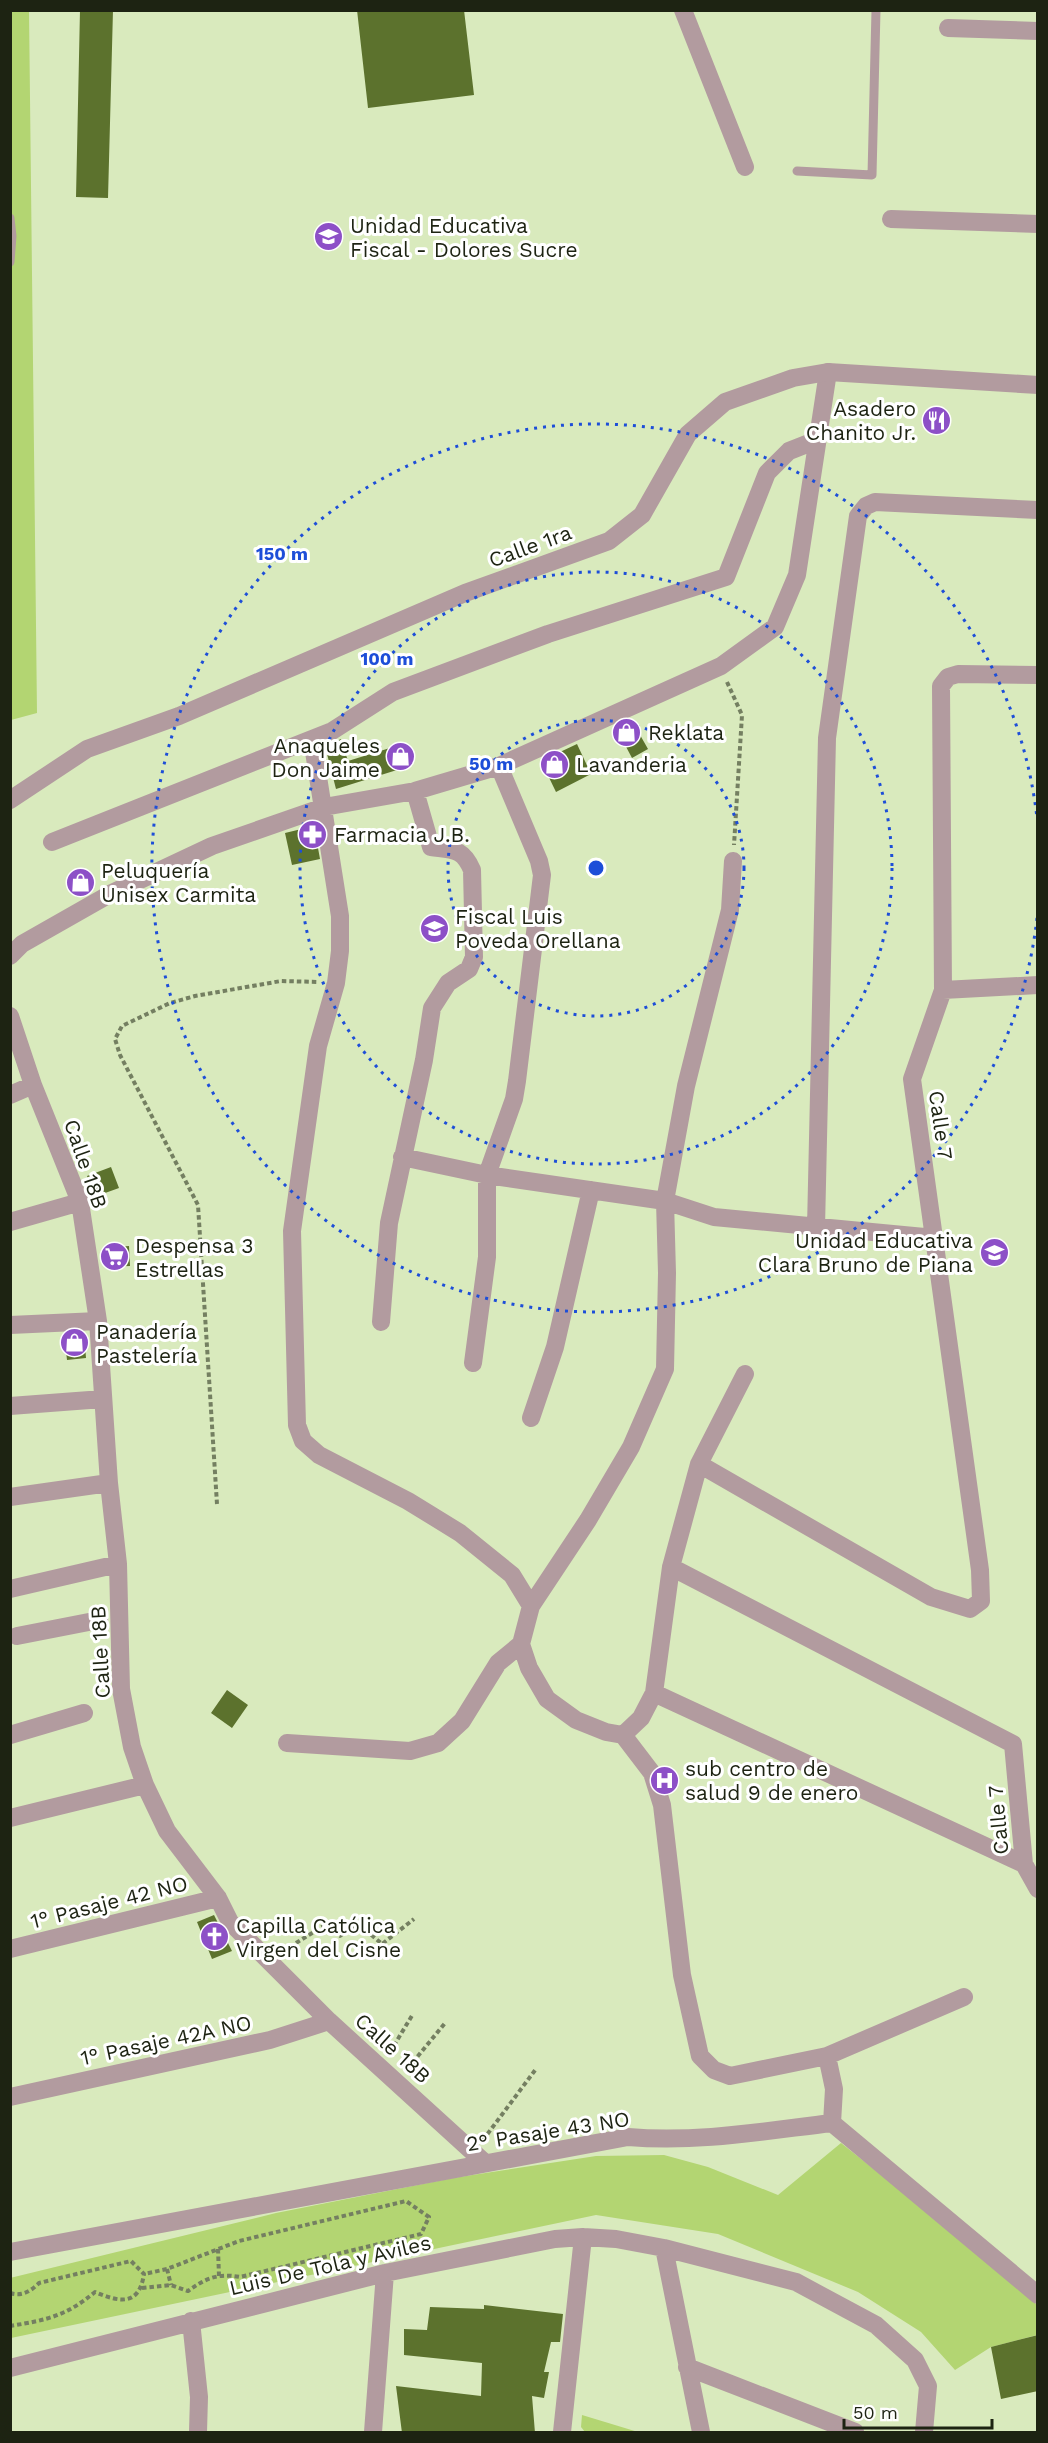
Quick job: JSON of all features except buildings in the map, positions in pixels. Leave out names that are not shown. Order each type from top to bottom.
[{"type":"street","points":[[683,10],[745,167]]},
{"type":"street","points":[[948,28],[1038,31]]},
{"type":"street","points":[[891,219],[1038,224]]},
{"type":"street","points":[[14,948],[110,894],[212,846],[324,807],[416,791],[499,766],[721,666],[776,627],[797,575],[828,372]]},
{"type":"street","name":"Calle 1ra","points":[[10,800],[87,749],[179,716],[465,593],[609,541],[642,515],[688,434],[725,402],[793,378],[828,372],[1038,385]]},
{"type":"street","points":[[51,843],[332,731],[393,692],[548,634],[726,577],[767,473],[789,451],[817,440]]},
{"type":"street","points":[[816,1228],[827,738],[858,516],[866,506],[875,502],[1038,510]]},
{"type":"street","name":"Calle 7","points":[[699,1464],[931,1597],[970,1609],[981,1601],[980,1570],[912,1080],[943,990],[941,686],[948,677],[958,674],[1038,675]]},
{"type":"street","points":[[312,739],[340,916],[340,951],[336,983],[318,1046],[292,1231],[297,1425],[303,1441],[319,1455],[408,1501],[460,1533],[512,1575],[531,1606]]},
{"type":"street","points":[[472,1363],[487,1257],[487,1175],[514,1099],[542,875],[540,861],[499,766]]},
{"type":"street","points":[[381,1322],[389,1223],[424,1060],[432,1008],[448,984],[469,969],[474,957],[472,870],[467,858],[458,851],[431,847],[416,791]]},
{"type":"street","points":[[733,861],[730,910],[686,1086],[665,1201],[668,1273],[665,1369],[631,1447],[588,1520],[531,1606],[521,1644],[529,1668],[547,1699],[576,1720],[623,1736],[652,1773],[662,1805],[682,1975],[700,2055],[714,2070],[730,2076],[827,2056],[964,1997]]},
{"type":"street","points":[[943,990],[1038,984]]},
{"type":"street","name":"Calle 18B","points":[[10,1016],[33,1085],[80,1202],[98,1321],[118,1564],[122,1689],[132,1748],[145,1785],[167,1831],[218,1898],[230,1922],[329,2021],[480,2158]]},
{"type":"street","points":[[10,1095],[33,1085]]},
{"type":"street","points":[[402,1157],[487,1175],[665,1201],[714,1217],[934,1238]]},
{"type":"street","points":[[531,1418],[555,1347],[591,1190]]},
{"type":"street","points":[[10,1222],[80,1202]]},
{"type":"street","points":[[10,1324],[98,1321]]},
{"type":"street","points":[[623,1736],[641,1718],[654,1693],[671,1567],[699,1464],[745,1374]]},
{"type":"street","points":[[10,1406],[103,1399]]},
{"type":"street","points":[[10,1497],[110,1483]]},
{"type":"street","points":[[10,1589],[118,1564]]},
{"type":"street","name":"Calle 7","points":[[671,1567],[1013,1744],[1024,1864],[1038,1889]]},
{"type":"street","points":[[16,1636],[99,1620]]},
{"type":"street","points":[[286,1743],[410,1751],[438,1743],[462,1721],[498,1663],[521,1644]]},
{"type":"street","points":[[654,1693],[1024,1864]]},
{"type":"street","points":[[10,1735],[84,1713]]},
{"type":"street","points":[[10,1818],[145,1785]]},
{"type":"street","name":"1° Pasaje 42 NO","points":[[10,1949],[218,1898]]},
{"type":"street","name":"1° Pasaje 42A NO","points":[[10,2097],[270,2040],[329,2021]]},
{"type":"street","points":[[827,2056],[834,2089],[832,2123],[1038,2295]]},
{"type":"street","name":"2° Pasaje 43 NO","points":[[10,2252],[480,2158],[628,2137],[656,2140],[724,2137],[832,2123]]},
{"type":"street","points":[[562,2433],[583,2237]]},
{"type":"street","name":"Luis De Tola y Aviles","points":[[10,2368],[385,2273],[555,2239],[583,2237],[616,2239],[664,2248],[796,2282],[876,2325],[915,2360],[928,2386],[924,2433]]},
{"type":"street","points":[[664,2248],[701,2433]]},
{"type":"street","points":[[373,2433],[385,2273]]},
{"type":"street","points":[[191,2321],[198,2397],[198,2433]]},
{"type":"street","points":[[687,2367],[855,2433]]},
{"type":"lane","points":[[797,171],[872,175],[876,10]]},
{"type":"lane","points":[[10,219],[12,236],[10,262]]},
{"type":"path","points":[[721,666],[742,715],[733,861]]},
{"type":"path","points":[[218,1504],[198,1205],[120,1055],[115,1040],[122,1026],[170,1003],[195,996],[281,981],[336,983]]},
{"type":"path","points":[[296,1943],[325,1925],[340,1936],[349,1929],[361,1926],[382,1944],[414,1919]]},
{"type":"path","points":[[380,2067],[414,2014]]},
{"type":"path","points":[[396,2083],[446,2022]]},
{"type":"path","points":[[480,2158],[536,2069]]},
{"type":"path","points":[[10,2326],[59,2316],[95,2292],[117,2301],[131,2298],[142,2288],[171,2285],[188,2290],[207,2277],[228,2275],[240,2277],[421,2234],[429,2217],[406,2201],[239,2241],[167,2269],[144,2274]]},
{"type":"path","points":[[218,2249],[219,2276]]},
{"type":"path","points":[[10,2294],[17,2295],[31,2291],[39,2283],[131,2261],[144,2274]]},
{"type":"path","points":[[167,2269],[171,2285]]},
{"type":"path","points":[[142,2288],[144,2274]]},
{"type":"green space","points":[[29,10],[37,713],[11,720],[10,11]]},
{"type":"green space","points":[[841,2143],[996,2266],[1037,2305],[1037,2335],[991,2347],[955,2370],[921,2332],[858,2292],[718,2234],[596,2215],[11,2338],[10,2278],[276,2213],[453,2178],[596,2156],[664,2155],[708,2167],[778,2195]]},
{"type":"green space","points":[[582,2415],[638,2432],[585,2432],[581,2427]]},
{"type":"place","name":"Unidad Educativa Fiscal - Dolores Sucre","points":[[329,237]]},
{"type":"place","name":"Asadero Chanito Jr.","points":[[937,420]]},
{"type":"place","name":"Reklata","points":[[627,732]]},
{"type":"place","name":"Anaqueles Don Jaime","points":[[401,757]]},
{"type":"place","name":"Lavanderia","points":[[555,764]]},
{"type":"place","name":"Farmacia J.B.","points":[[313,834]]},
{"type":"place","name":"Peluquería Unisex Carmita","points":[[80,882]]},
{"type":"place","name":"Fiscal Luis Poveda Orellana","points":[[434,928]]},
{"type":"place","name":"Unidad Educativa Clara Bruno de Piana","points":[[994,1252]]},
{"type":"place","name":"Despensa 3 Estrellas","points":[[114,1257]]},
{"type":"place","name":"Panadería Pastelería","points":[[75,1343]]},
{"type":"place","name":"sub centro de salud 9 de enero","points":[[664,1780]]},
{"type":"place","name":"Capilla Católica Virgen del Cisne","points":[[215,1937]]}]
